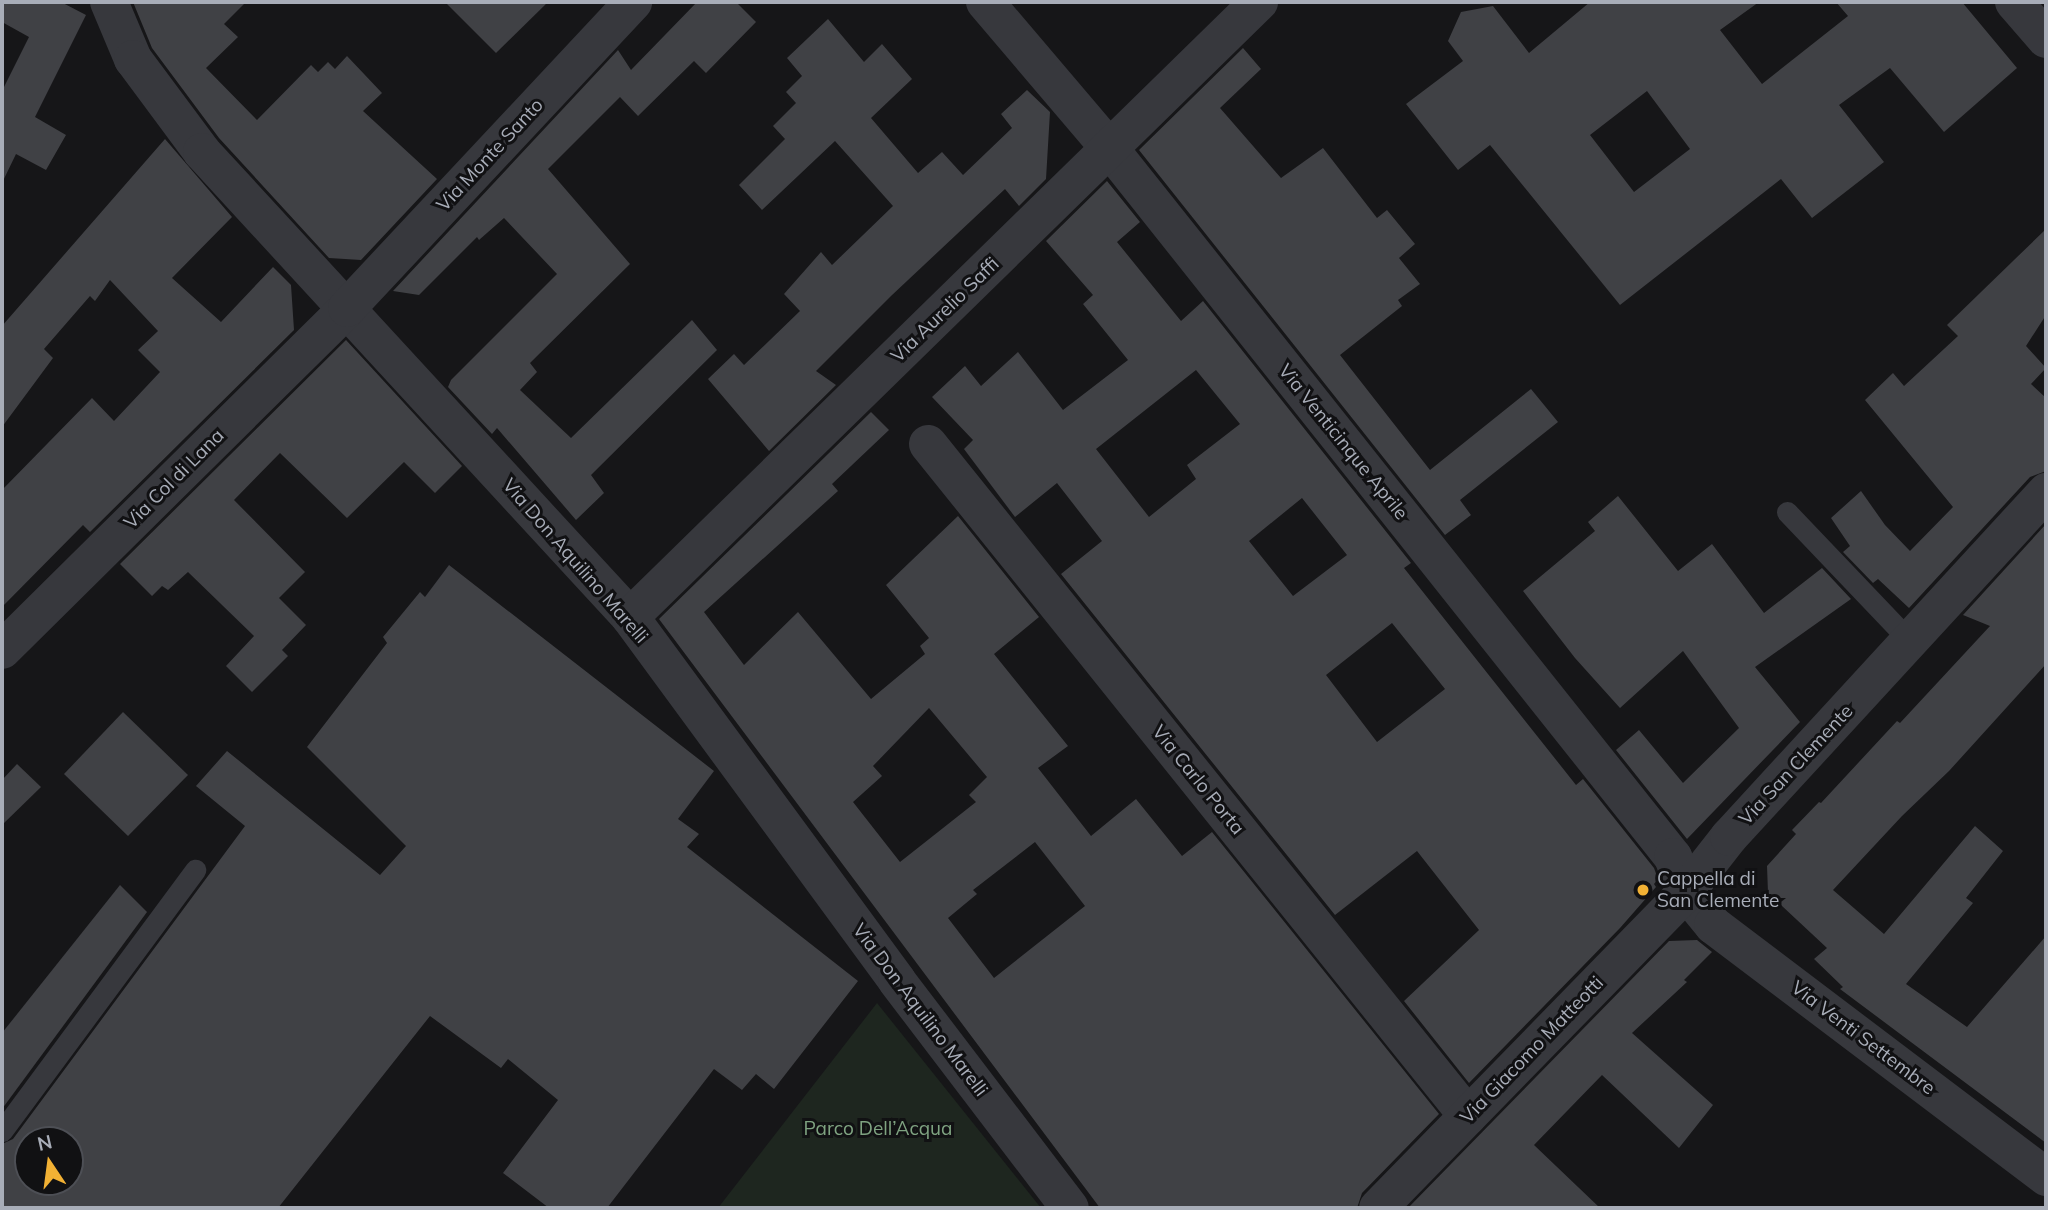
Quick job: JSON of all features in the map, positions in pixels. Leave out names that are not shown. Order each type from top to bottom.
[{"type":"street","name":"Via Don Aquilino Marelli","points":[[109,2],[133,59],[202,152],[630,617],[897,981],[1070,1208]]},
{"type":"street","name":"Via Monte Santo","points":[[347,308],[633,2]]},
{"type":"street","name":"Via Venticinque Aprile","points":[[985,2],[1110,149],[1673,856],[1686,892]]},
{"type":"street","name":"Via Aurelio Saffi","points":[[630,617],[1259,2]]},
{"type":"street","points":[[2014,2],[2046,39]]},
{"type":"street","name":"Via Col di Lana","points":[[2,650],[347,308]]},
{"type":"street","name":"Via Carlo Porta","points":[[928,444],[1468,1116]]},
{"type":"street","name":"Via San Clemente","points":[[1686,892],[1729,837],[2046,492]]},
{"type":"street","name":"Via Giacomo Matteotti","points":[[1378,1208],[1686,892]]},
{"type":"street","name":"Via Venti Settembre","points":[[1686,892],[1713,925],[2046,1177]]},
{"type":"lane","points":[[1787,512],[1911,642]]},
{"type":"lane","points":[[2,1130],[195,870]]},
{"type":"green space","name":"Parco Dell’Acqua","points":[[877,1003],[1041,1208],[718,1208]]},
{"type":"building","points":[[2,2],[61,2],[86,15],[35,117],[66,135],[46,170],[16,154],[2,183],[2,91],[29,37],[2,22]]},
{"type":"building","points":[[133,2],[246,2],[224,24],[238,37],[206,68],[257,120],[311,65],[318,72],[328,62],[335,69],[347,56],[382,93],[363,111],[437,179],[361,260],[329,258],[219,138],[152,48]]},
{"type":"building","points":[[445,2],[548,2],[496,53]]},
{"type":"building","points":[[697,2],[736,2],[756,22],[706,73],[694,61],[638,116],[620,97],[548,169],[630,264],[530,363],[537,372],[520,390],[571,438],[692,320],[717,350],[591,475],[604,493],[576,520],[497,428],[492,434],[448,387],[451,380],[557,274],[504,218],[479,240],[477,237],[419,295],[393,291],[618,50],[631,70]]},
{"type":"building","points":[[1590,2],[1759,2],[1720,30],[1762,84],[1848,16],[1836,2],[1962,2],[2017,68],[1944,132],[1890,68],[1839,105],[1884,162],[1812,218],[1781,179],[1620,305],[1490,145],[1458,170],[1406,104],[1463,61],[1448,41],[1461,12],[1493,6],[1529,53]],"holes":[[[1647,91],[1690,149],[1634,192],[1590,135]]]},
{"type":"building","points":[[828,19],[864,62],[882,44],[912,79],[871,118],[918,173],[942,152],[963,175],[1012,128],[1001,114],[1027,90],[1050,112],[1046,179],[1019,206],[1005,189],[891,296],[816,371],[836,385],[769,451],[708,379],[734,354],[744,365],[800,311],[784,294],[821,252],[832,265],[893,206],[835,141],[762,210],[739,185],[785,139],[773,126],[796,103],[786,92],[802,76],[787,58]]},
{"type":"building","points":[[1243,48],[1261,69],[1220,108],[1281,178],[1323,148],[1377,218],[1387,210],[1415,244],[1399,258],[1420,284],[1398,300],[1402,306],[1340,355],[1430,470],[1531,389],[1558,422],[1460,500],[1471,515],[1445,535],[1139,150]]},
{"type":"building","points":[[165,139],[232,217],[172,278],[221,322],[273,267],[291,285],[294,330],[90,532],[83,525],[2,607],[2,490],[92,398],[114,421],[160,372],[138,350],[158,331],[110,280],[95,301],[90,296],[44,349],[53,358],[2,427],[2,326]]},
{"type":"building","points":[[1107,181],[1140,222],[1117,242],[1181,321],[1203,301],[1411,563],[1404,568],[1576,785],[1583,779],[1654,868],[1658,879],[1654,884],[1656,887],[1620,928],[1469,1083],[1404,1001],[1479,930],[1417,851],[1335,915],[1061,574],[1102,541],[1057,483],[1015,517],[964,449],[973,440],[932,397],[965,366],[981,386],[1018,352],[1063,410],[1128,360],[1083,304],[1093,295],[1046,241]],"holes":[[[1196,370],[1240,424],[1187,465],[1196,479],[1149,517],[1096,449]],[[1302,498],[1347,555],[1293,596],[1249,541]],[[1392,623],[1445,689],[1377,742],[1326,675]]]},
{"type":"building","points":[[2046,229],[2046,315],[2026,346],[2046,368],[2031,384],[2046,398],[2046,471],[2030,477],[1909,608],[1878,579],[1873,583],[1843,552],[1850,546],[1831,518],[1861,491],[1885,525],[1910,551],[1953,507],[1865,400],[1893,373],[1904,386],[1958,336],[1947,325]]},
{"type":"building","points":[[346,340],[462,466],[435,493],[404,462],[347,518],[280,453],[234,500],[305,572],[279,598],[306,625],[282,650],[288,656],[252,692],[226,666],[254,636],[188,572],[168,590],[162,586],[152,596],[120,564]]},
{"type":"building","points":[[871,412],[889,430],[832,484],[838,491],[704,612],[744,665],[798,612],[871,699],[925,654],[920,646],[929,638],[886,585],[958,516],[1039,617],[994,654],[1068,746],[1038,768],[1091,836],[1136,799],[1182,856],[1212,832],[1439,1114],[1362,1193],[1357,1208],[1100,1208],[659,619]],"holes":[[[929,708],[987,777],[969,795],[976,802],[900,862],[853,802],[882,776],[873,766]],[[1035,842],[1085,906],[994,978],[948,918],[977,894],[973,890]]]},
{"type":"building","points":[[1618,496],[1678,571],[1712,544],[1764,613],[1822,568],[1851,599],[1755,667],[1800,722],[1687,839],[1616,750],[1639,730],[1683,783],[1739,728],[1683,651],[1620,708],[1575,658],[1523,591],[1595,531],[1588,522]]},
{"type":"building","points":[[2046,524],[2046,664],[1949,771],[1902,816],[1833,890],[1884,934],[1975,826],[2003,851],[1966,898],[1973,903],[1906,984],[1967,1027],[2046,936],[2046,1143],[1840,989],[1843,987],[1814,959],[1827,948],[1768,893],[1767,866],[1796,834],[1792,830],[1821,803],[1897,721],[1900,723],[1990,626],[1963,615]]},
{"type":"building","points":[[449,565],[714,771],[678,819],[699,834],[687,847],[858,981],[774,1089],[756,1074],[742,1090],[714,1069],[607,1208],[549,1208],[503,1173],[558,1100],[508,1059],[501,1068],[430,1016],[278,1208],[2,1208],[2,1144],[14,1138],[14,1196],[84,1196],[84,1126],[23,1126],[245,826],[196,786],[227,751],[380,875],[406,846],[307,747],[387,643],[383,637],[420,592],[425,597]]},
{"type":"building","points":[[123,712],[188,775],[128,836],[64,774]]},
{"type":"building","points":[[17,764],[41,787],[2,825],[2,780]]},
{"type":"building","points":[[120,885],[147,912],[2,1109],[2,1033]]},
{"type":"building","points":[[1697,940],[1712,952],[1684,980],[1687,982],[1632,1033],[1713,1105],[1679,1148],[1602,1075],[1534,1145],[1600,1208],[1408,1208],[1669,941]]},
{"type":"place","name":"Cappella di San Clemente","points":[[1643,890]]}]
